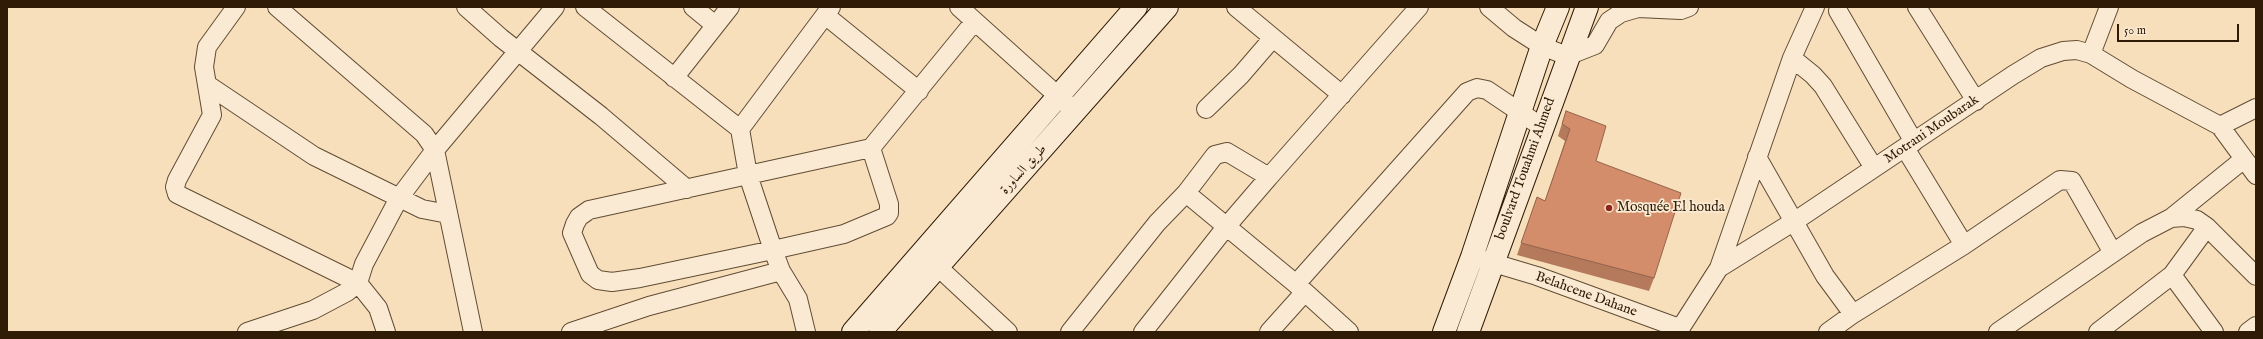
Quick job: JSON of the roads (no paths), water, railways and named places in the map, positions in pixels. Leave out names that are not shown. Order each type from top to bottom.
[{"type":"main road","name":"طريق الساورة","points":[[853,332],[1136,7]]},
{"type":"main road","name":"طريق الساورة","points":[[880,332],[1075,113],[1167,7]]},
{"type":"main road","name":"boulvard Touahmi Ahmed","points":[[1444,332],[1472,257],[1542,46],[1558,7]]},
{"type":"main road","name":"boulvard Touahmi Ahmed","points":[[1468,332],[1567,56],[1587,7]]},
{"type":"street","points":[[236,7],[207,47],[204,67],[212,115],[177,180],[175,187],[177,194],[358,283],[378,308],[386,332]]},
{"type":"street","points":[[277,7],[424,134],[435,150],[473,332]]},
{"type":"street","points":[[466,7],[517,50],[601,116],[687,188]]},
{"type":"street","points":[[247,332],[312,310],[347,292],[358,283],[364,264],[399,198],[435,150],[517,50],[555,7]]},
{"type":"street","points":[[585,7],[740,129],[748,174],[781,271],[798,299],[806,332]]},
{"type":"street","points":[[693,7],[715,25]]},
{"type":"street","points":[[674,78],[730,7]]},
{"type":"street","points":[[959,7],[974,22],[1060,96],[1075,113]]},
{"type":"street","points":[[1236,7],[1272,39],[1342,95]]},
{"type":"street","points":[[1143,332],[1226,227],[1419,7]]},
{"type":"street","points":[[1489,7],[1514,28],[1542,46],[1567,56],[1595,45],[1609,20],[1621,13],[1638,8],[1681,10],[1689,7]]},
{"type":"street","points":[[2092,54],[2109,7]]},
{"type":"street","points":[[1719,268],[1792,58],[1813,10],[1842,9],[1909,145],[1964,245]]},
{"type":"street","points":[[1924,9],[1976,101]]},
{"type":"street","points":[[740,129],[828,11],[919,91]]},
{"type":"street","points":[[871,148],[889,204],[889,213],[887,216],[844,234],[633,279],[612,282],[598,280],[590,274],[572,233],[579,217],[589,210],[871,148],[974,22]]},
{"type":"street","points":[[1206,109],[1241,75],[1272,39]]},
{"type":"street","name":"Motrani Moubarak","points":[[1679,330],[1719,268],[1793,222],[2041,58],[2063,51],[2078,50],[2092,54],[2132,78],[2220,126]]},
{"type":"street","points":[[1792,58],[1814,74],[1823,86],[1874,168]]},
{"type":"street","points":[[208,85],[314,156],[422,209],[448,214]]},
{"type":"street","points":[[1269,332],[1300,289],[1467,92],[1477,88],[1487,90],[1520,114],[1542,127]]},
{"type":"street","points":[[2256,108],[2220,126],[2256,175]]},
{"type":"street","points":[[1077,330],[1158,223],[1186,193],[1215,155],[1222,153],[1231,154],[1269,177]]},
{"type":"street","points":[[1757,157],[1825,276],[1853,314]]},
{"type":"street","points":[[1998,332],[2142,233],[2171,218],[2244,158]]},
{"type":"street","points":[[1828,332],[1853,314],[1964,245],[2054,184],[2065,179],[2072,181],[2113,253]]},
{"type":"street","points":[[1186,193],[1349,332]]},
{"type":"street","points":[[2171,218],[2184,217],[2197,220],[2208,227],[2256,276]]},
{"type":"street","points":[[2098,332],[2172,275],[2208,227]]},
{"type":"street","name":"Belahcene Dahane","points":[[1472,257],[1537,276],[1679,330]]},
{"type":"street","points":[[938,267],[1008,332]]},
{"type":"street","points":[[572,332],[649,306],[781,271]]},
{"type":"street","points":[[2172,275],[2214,332]]},
{"type":"street","points":[[2248,332],[2256,326]]},
{"type":"place","name":"Mosquée El houda","points":[[1609,208]]}]
